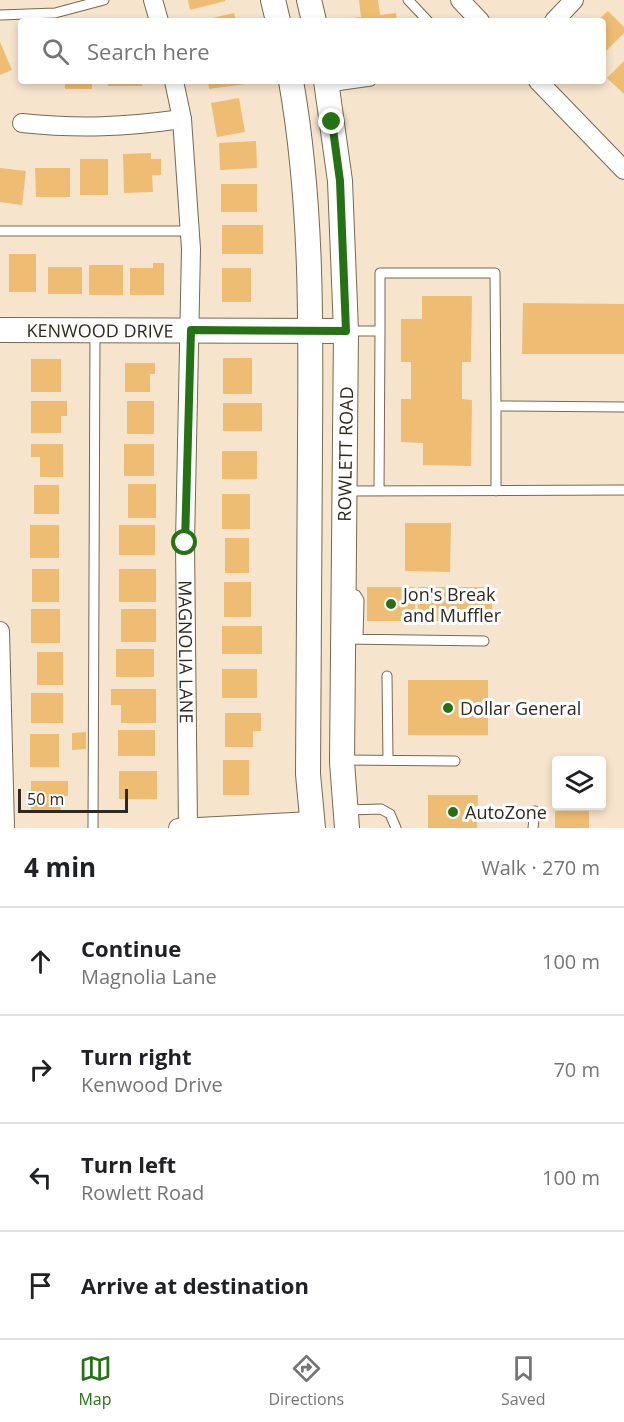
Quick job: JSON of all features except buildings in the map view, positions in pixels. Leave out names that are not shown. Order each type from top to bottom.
[{"type":"main road","points":[[273,0],[278,18]]},
{"type":"main road","points":[[309,0],[313,18]]},
{"type":"main road","name":"ROWLETT ROAD","points":[[291,84],[302,162],[309,331],[308,774],[313,825]]},
{"type":"main road","name":"ROWLETT ROAD","points":[[326,84],[340,181],[346,331],[344,584],[350,639],[342,759],[346,819]]},
{"type":"main road","name":"KENWOOD DRIVE","points":[[0,330],[346,331]]},
{"type":"main road","points":[[310,464],[320,497],[324,562],[329,572],[344,584]]},
{"type":"street","points":[[153,0],[158,18]]},
{"type":"street","points":[[460,0],[477,18]]},
{"type":"street","points":[[557,18],[574,0]]},
{"type":"street","name":"MAGNOLIA LANE","points":[[175,84],[182,119],[190,231],[191,330],[185,543],[183,827]]},
{"type":"street","points":[[541,84],[624,170]]},
{"type":"street","points":[[22,123],[96,127],[182,119]]},
{"type":"street","points":[[0,631],[5,828]]},
{"type":"street","points":[[183,827],[313,825]]},
{"type":"lane","points":[[0,15],[55,14],[104,0]]},
{"type":"lane","points":[[408,0],[425,18]]},
{"type":"lane","points":[[0,231],[190,231]]},
{"type":"lane","points":[[379,491],[380,273],[495,273],[496,490]]},
{"type":"lane","points":[[93,828],[96,330]]},
{"type":"lane","points":[[346,331],[380,331]]},
{"type":"lane","points":[[496,406],[624,407]]},
{"type":"lane","points":[[345,491],[624,490]]},
{"type":"lane","points":[[350,639],[484,641]]},
{"type":"lane","points":[[387,676],[388,760]]},
{"type":"lane","points":[[342,759],[455,761]]},
{"type":"lane","points":[[346,819],[381,809],[390,814],[396,828]]},
{"type":"lane","points":[[533,828],[535,811]]},
{"type":"place","name":"Jon's Break and Muffler","points":[[391,604]]},
{"type":"place","name":"Dollar General","points":[[448,708]]},
{"type":"place","name":"AutoZone","points":[[453,812]]},
{"type":"route","points":[[185,543],[191,330],[346,331],[340,181],[332,122]]}]
